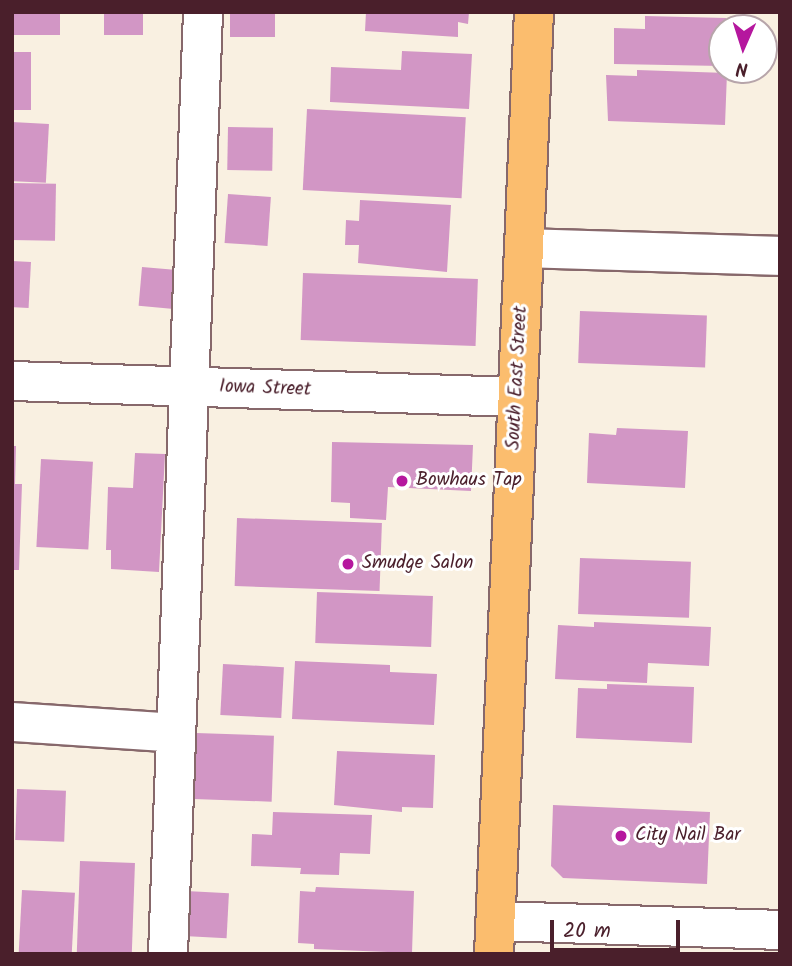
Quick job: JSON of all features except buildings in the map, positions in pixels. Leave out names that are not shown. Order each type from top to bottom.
[{"type":"main road","name":"South East Street","points":[[495,937],[534,12]]},
{"type":"street","points":[[168,954],[203,12]]},
{"type":"street","points":[[525,248],[780,256]]},
{"type":"street","name":"Iowa Street","points":[[12,381],[517,397]]},
{"type":"street","points":[[12,722],[176,733]]},
{"type":"street","points":[[495,937],[780,930]]},
{"type":"place","name":"Bowhaus Tap","points":[[402,481]]},
{"type":"place","name":"Smudge Salon","points":[[348,564]]},
{"type":"place","name":"City Nail Bar","points":[[621,836]]}]
